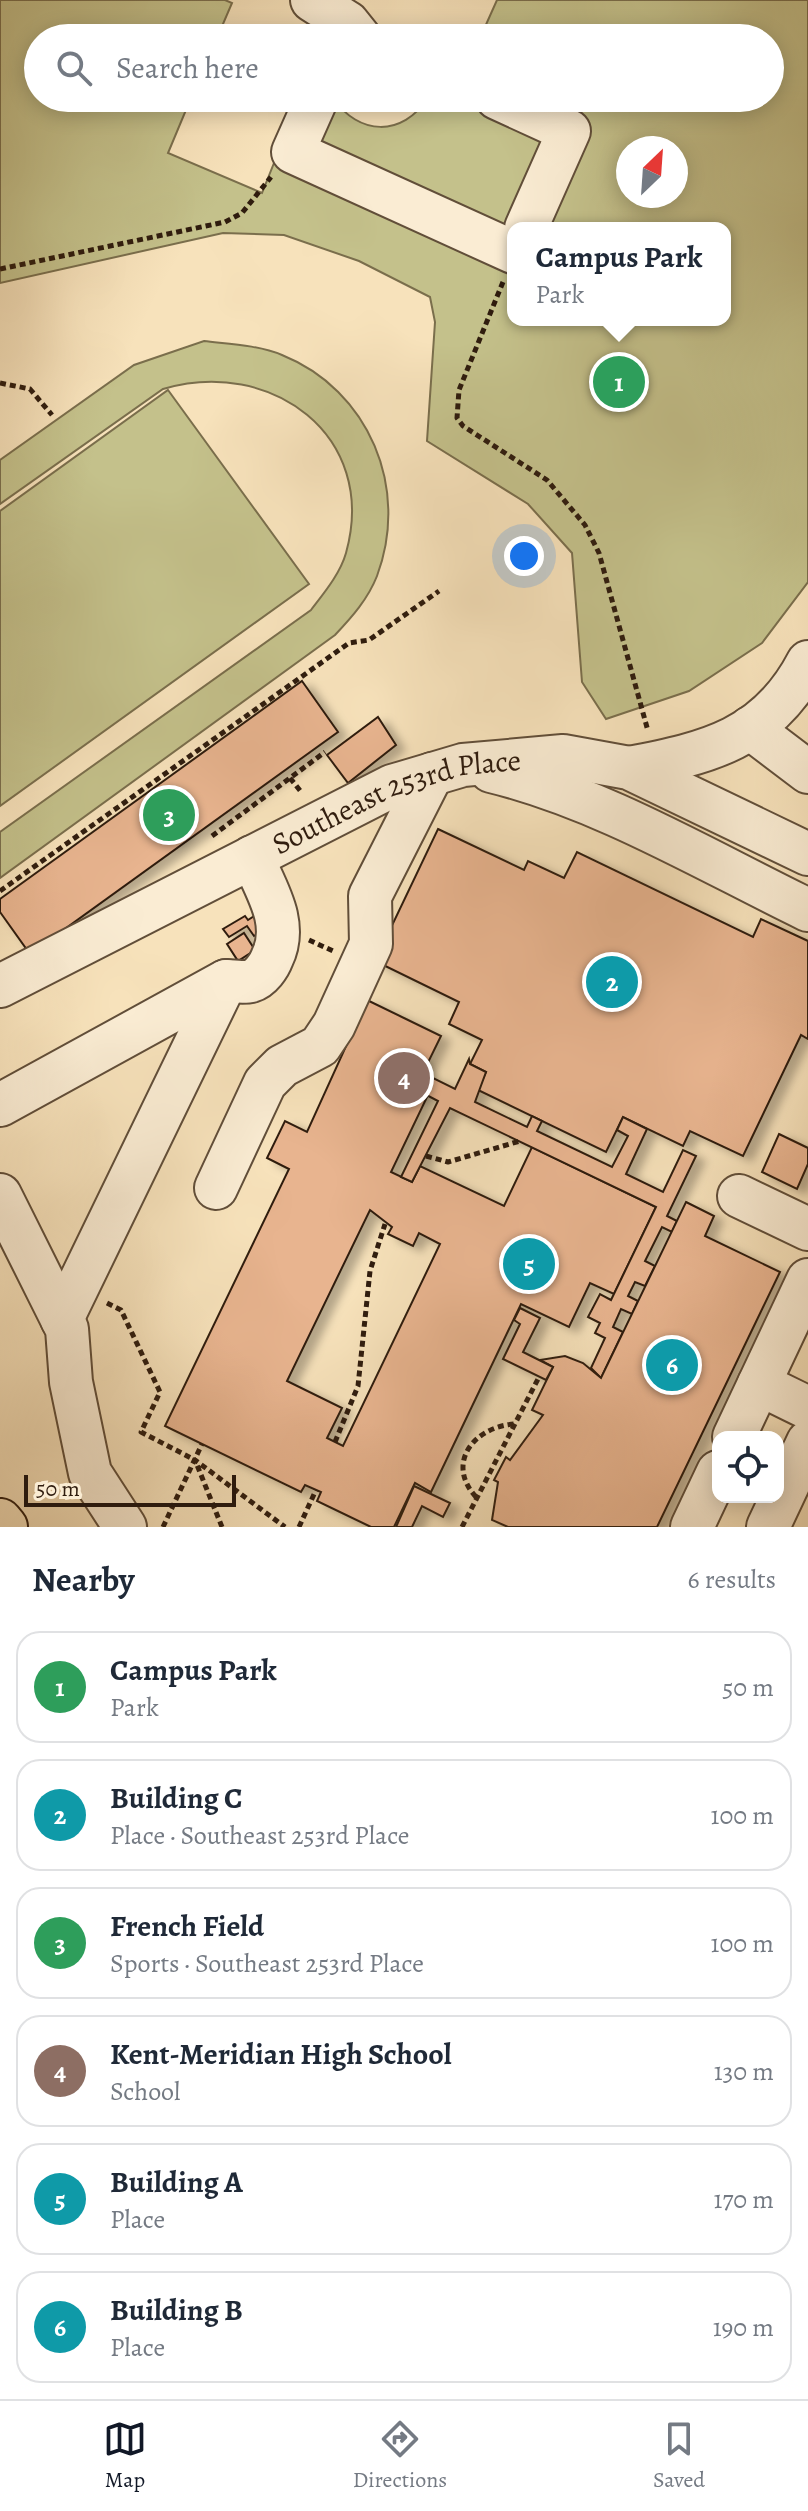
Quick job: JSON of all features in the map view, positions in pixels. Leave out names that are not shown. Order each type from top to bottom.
[{"type":"main road","points":[[0,1521],[5,1527]]},
{"type":"street","points":[[315,1],[349,24]]},
{"type":"street","points":[[311,112],[293,152],[507,261]]},
{"type":"street","points":[[528,112],[569,131],[529,222]]},
{"type":"street","points":[[643,765],[705,753],[750,728],[770,714],[797,683],[808,662]]},
{"type":"street","points":[[750,728],[808,772]]},
{"type":"street","name":"Southeast 253rd Place","points":[[0,986],[392,786],[447,769],[563,756],[643,765],[808,854]]},
{"type":"street","points":[[216,1188],[265,1083],[282,1066],[320,1046],[334,1025],[371,944],[370,896],[447,769],[536,782],[611,814],[808,910]]},
{"type":"street","points":[[0,1105],[226,981],[252,981],[268,968],[277,949],[277,915],[252,857]]},
{"type":"street","points":[[125,1527],[90,1473],[71,1382],[67,1329],[70,1304],[226,981]]},
{"type":"street","points":[[0,1195],[70,1304]]},
{"type":"street","points":[[739,1196],[808,1229]]},
{"type":"street","points":[[737,1431],[803,1306]]},
{"type":"street","points":[[759,1384],[808,1408]]},
{"type":"street","points":[[768,1527],[808,1442]]},
{"type":"street","points":[[692,1527],[712,1485]]},
{"type":"path","points":[[0,269],[225,222],[242,213],[293,152]]},
{"type":"path","points":[[507,270],[459,390],[457,418],[547,480],[585,525],[599,553],[618,631],[643,765]]},
{"type":"path","points":[[0,383],[30,389],[52,415]]},
{"type":"path","points":[[0,891],[349,643],[369,640],[439,591]]},
{"type":"path","points":[[304,938],[343,956]]},
{"type":"path","points":[[426,1156],[448,1162],[520,1141]]},
{"type":"path","points":[[335,1442],[358,1386],[370,1271],[385,1224]]},
{"type":"path","points":[[70,1304],[121,1310],[160,1392],[141,1432],[195,1460],[285,1527]]},
{"type":"path","points":[[462,1527],[539,1377]]},
{"type":"path","points":[[476,1497],[465,1485],[463,1473],[467,1452],[489,1428],[515,1424]]},
{"type":"path","points":[[163,1527],[202,1444]]},
{"type":"path","points":[[195,1460],[222,1527]]},
{"type":"path","points":[[299,1527],[316,1490]]},
{"type":"shaded area","points":[[0,0],[225,0],[232,3],[223,24],[24,24],[24,112],[185,112],[168,153],[262,193],[294,112],[344,112],[355,120],[380,127],[406,120],[417,112],[784,112],[784,24],[486,24],[497,0],[808,0],[808,582],[762,643],[689,691],[606,719],[582,682],[572,553],[528,504],[427,441],[435,322],[430,297],[359,261],[284,235],[223,233],[0,283]]},
{"type":"shaded area","points":[[204,341],[253,347],[282,355],[312,371],[338,392],[359,417],[374,446],[384,477],[388,509],[386,543],[377,576],[364,600],[335,635],[0,878],[0,832],[311,610],[343,561],[352,511],[346,473],[331,441],[307,415],[277,396],[241,385],[203,382],[163,389],[0,504],[0,460],[134,365]]},
{"type":"shaded area","points":[[168,390],[309,584],[0,806],[0,511]]},
{"type":"building","points":[[302,681],[338,732],[30,954],[0,912],[0,899]]},
{"type":"building","points":[[378,717],[396,745],[348,783],[327,755]]},
{"type":"building","points":[[438,829],[524,870],[528,861],[564,878],[577,852],[753,937],[761,919],[808,941],[808,1039],[801,1035],[743,1156],[690,1131],[683,1146],[623,1117],[606,1152],[478,1090],[486,1072],[470,1064],[482,1040],[449,1024],[459,1002],[375,961]]},
{"type":"building","points":[[259,913],[268,927],[254,936],[247,926],[229,937],[223,929],[245,916],[248,920]]},
{"type":"building","points":[[244,933],[255,950],[238,961],[227,944]]},
{"type":"building","points":[[367,1000],[441,1036],[415,1089],[428,1095],[391,1172],[412,1182],[420,1166],[504,1206],[532,1147],[656,1207],[614,1294],[590,1283],[569,1327],[521,1304],[431,1492],[415,1483],[394,1527],[371,1527],[317,1501],[321,1492],[305,1485],[301,1492],[165,1426],[289,1169],[267,1158],[285,1121],[307,1132]],"holes":[[[370,1210],[392,1227],[388,1234],[413,1246],[419,1233],[440,1244],[343,1446],[327,1438],[342,1408],[287,1381]]]},
{"type":"building","points":[[469,1059],[470,1064],[486,1072],[475,1102],[527,1127],[532,1116],[542,1121],[537,1131],[612,1167],[628,1136],[617,1130],[623,1117],[647,1129],[626,1174],[663,1192],[683,1150],[696,1156],[667,1216],[677,1221],[672,1232],[662,1227],[645,1261],[655,1266],[645,1286],[635,1282],[628,1296],[638,1301],[632,1314],[621,1309],[613,1327],[623,1332],[601,1378],[591,1368],[605,1338],[595,1333],[600,1323],[588,1317],[600,1294],[611,1300],[656,1207],[450,1108],[412,1182],[401,1177],[438,1101],[415,1089],[423,1073],[455,1089]]},
{"type":"building","points":[[779,1134],[808,1148],[808,1164],[797,1189],[762,1172]]},
{"type":"building","points":[[686,1202],[714,1216],[705,1236],[780,1272],[657,1527],[508,1527],[492,1520],[498,1482],[494,1480],[506,1457],[510,1460],[543,1415],[532,1410],[553,1367],[540,1360],[565,1356],[583,1363],[601,1378]]},
{"type":"building","points":[[520,1308],[540,1318],[523,1352],[553,1367],[546,1380],[503,1359],[520,1324],[514,1320]]},
{"type":"building","points":[[414,1486],[450,1503],[443,1517],[422,1506],[412,1527],[396,1527]]},
{"type":"place","name":"Campus Park","points":[[619,382]]},
{"type":"place","name":"French Field","points":[[169,815]]},
{"type":"place","name":"Building C","points":[[612,982]]},
{"type":"place","name":"Kent-Meridian High School","points":[[404,1078]]},
{"type":"place","name":"Building A","points":[[529,1264]]},
{"type":"place","name":"Building B","points":[[672,1365]]}]
